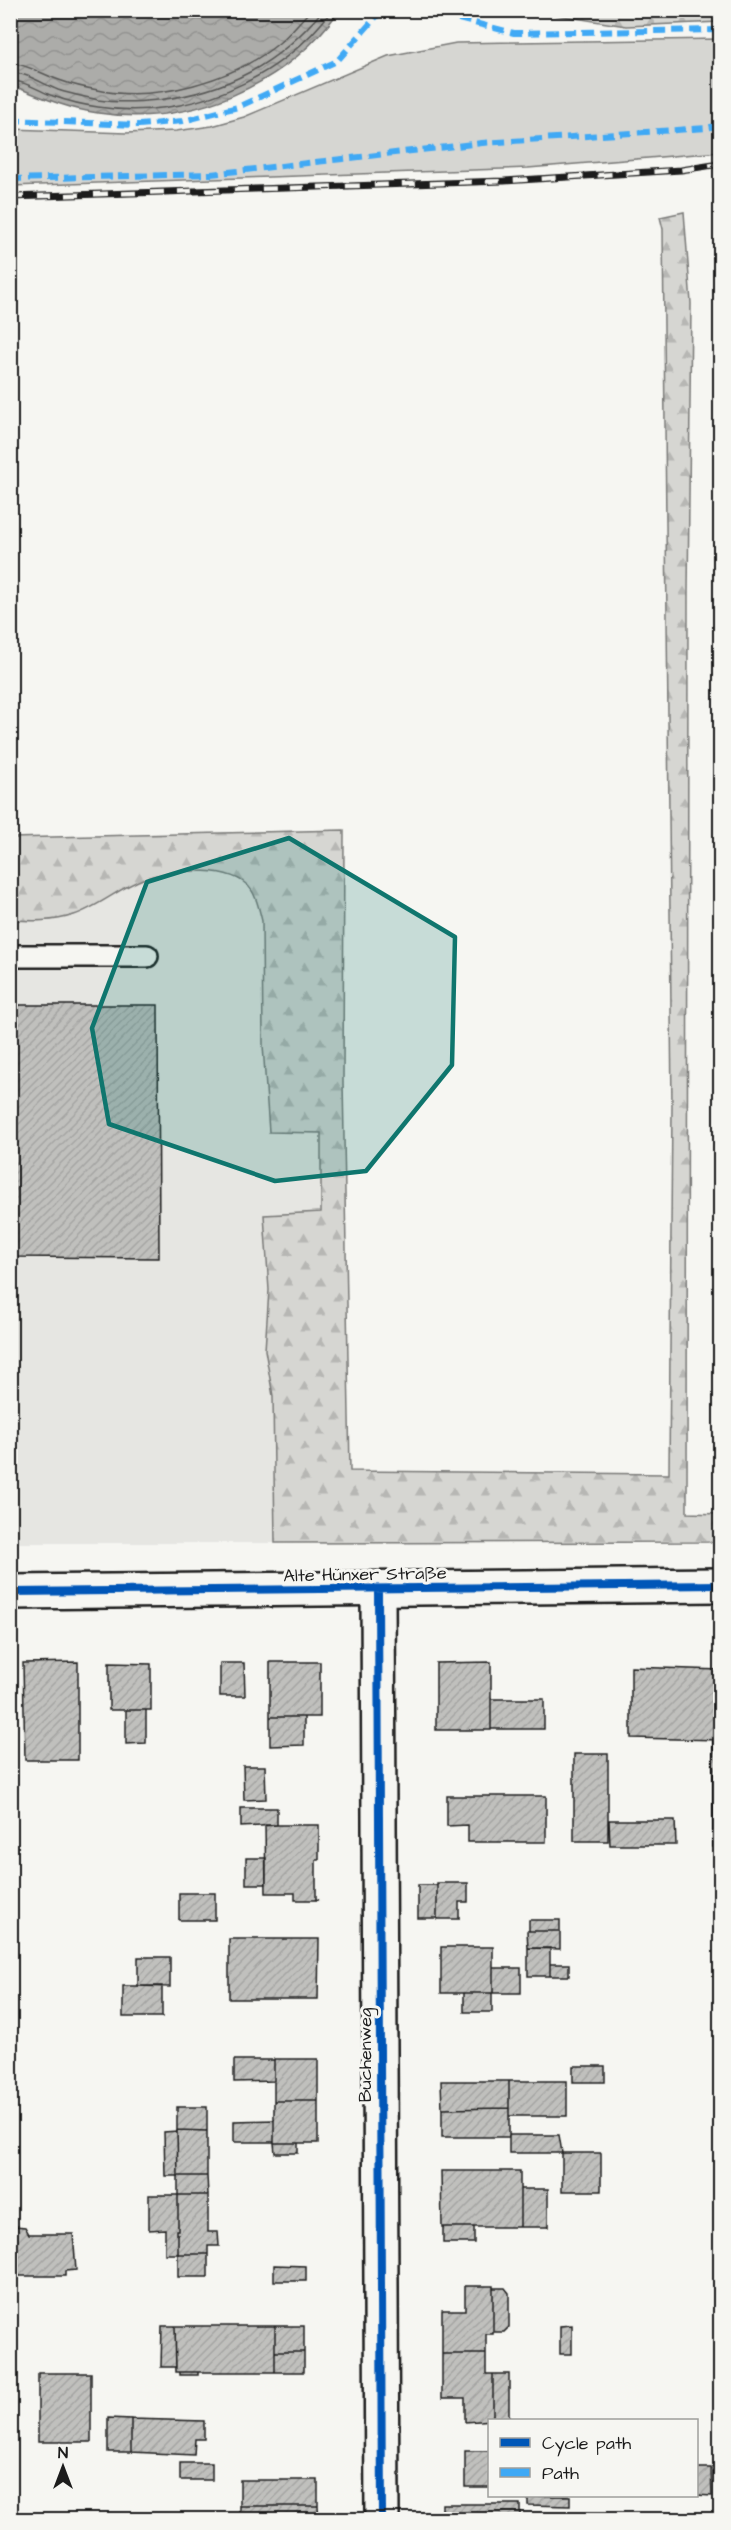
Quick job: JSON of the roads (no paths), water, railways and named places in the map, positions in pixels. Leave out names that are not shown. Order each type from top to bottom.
[{"type":"street","name":"Alte Hünxer Straße","points":[[10,1592],[720,1585]]},
{"type":"street","name":"Buchenweg","points":[[378,1589],[382,2520]]},
{"type":"lane","points":[[10,956],[147,956]]},
{"type":"water","points":[[10,11],[339,11],[292,61],[263,80],[233,95],[200,107],[167,114],[133,116],[98,113],[75,108],[11,85]]},
{"type":"railway","points":[[10,197],[504,181],[681,170],[720,164]]}]
